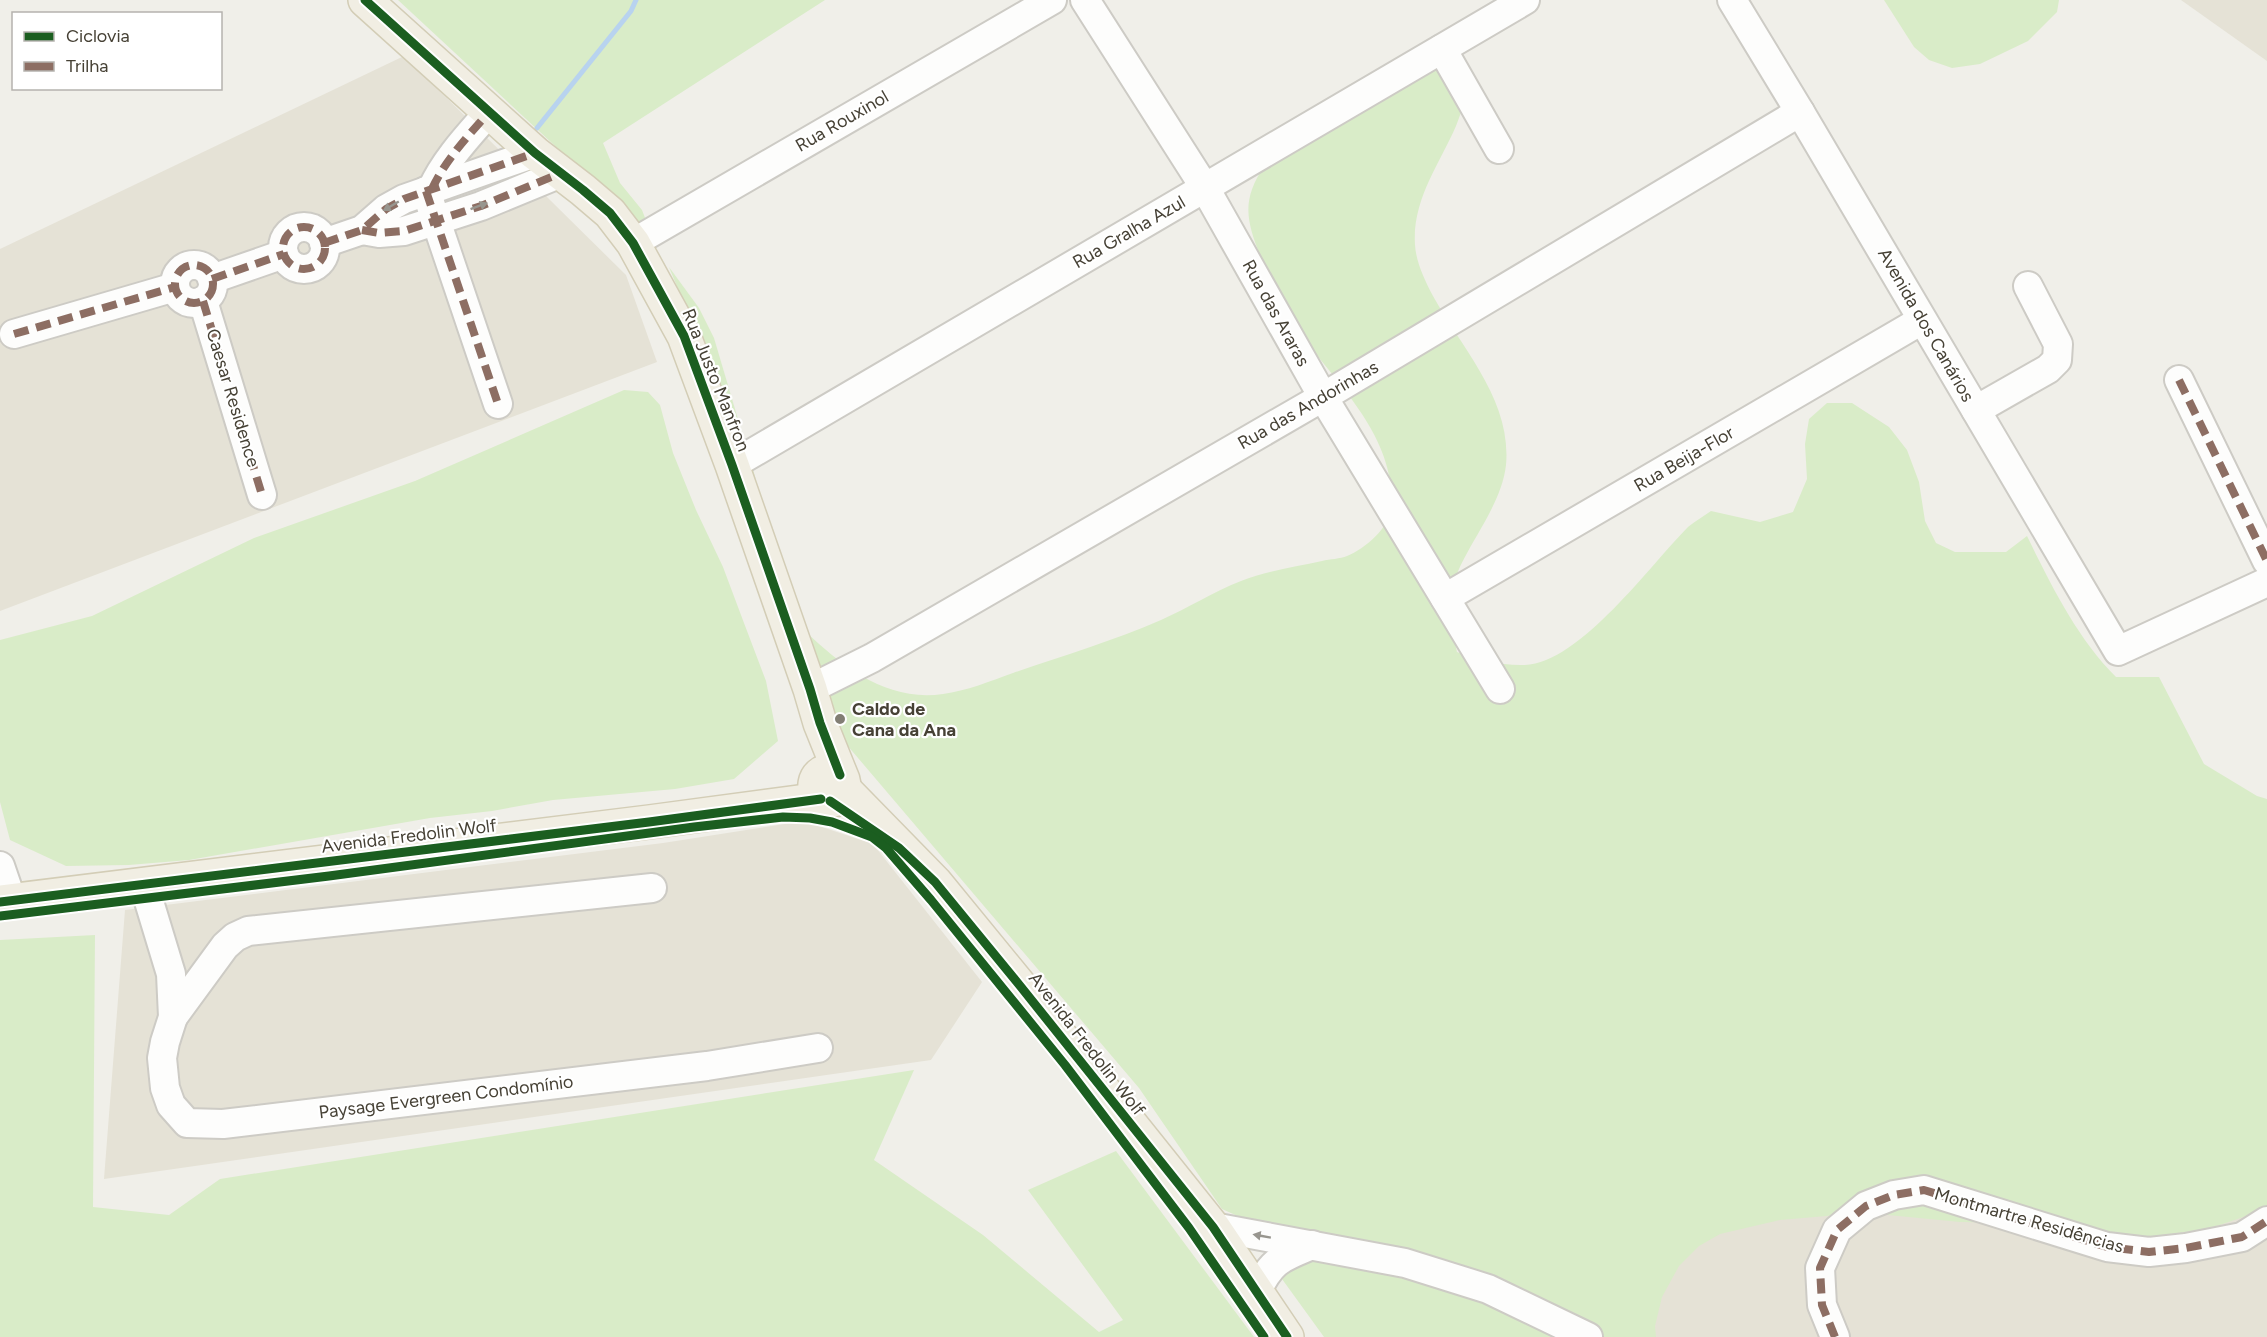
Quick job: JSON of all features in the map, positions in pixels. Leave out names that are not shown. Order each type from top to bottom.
[{"type":"main road","name":"Rua Justo Manfron","points":[[365,0],[535,153],[610,213],[633,243],[684,336],[732,465],[810,689],[820,723],[828,787]]},
{"type":"main road","name":"Avenida Fredolin Wolf","points":[[6,902],[702,815],[828,787],[935,882],[971,924],[1213,1227],[1287,1337]]},
{"type":"street","name":"Rua Rouxinol","points":[[633,243],[1052,0]]},
{"type":"street","name":"Rua das Araras","points":[[1085,0],[1205,188],[1323,397],[1500,689]]},
{"type":"street","name":"Rua Gralha Azul","points":[[732,465],[1526,0]]},
{"type":"street","name":"Avenida dos Canários","points":[[1732,0],[2118,651],[2267,582]]},
{"type":"street","points":[[1443,49],[1499,149]]},
{"type":"street","points":[[489,112],[429,190],[436,221],[498,404]]},
{"type":"street","name":"Rua das Andorinhas","points":[[810,689],[872,658],[1323,397],[1800,112]]},
{"type":"street","points":[[14,334],[175,287],[177,293],[192,303],[208,290],[284,254],[291,265],[309,268],[321,261],[325,252],[324,243],[362,230],[386,209],[404,199],[535,153]]},
{"type":"street","points":[[362,230],[391,233],[436,221],[481,206],[561,173]]},
{"type":"street","points":[[1976,410],[2048,369],[2057,360],[2058,344],[2028,286]]},
{"type":"street","name":"Caesar Residence","points":[[208,290],[262,495]]},
{"type":"street","name":"Rua Beija-Flor","points":[[1445,598],[1922,320]]},
{"type":"street","points":[[2179,380],[2267,561]]},
{"type":"street","points":[[0,866],[6,902]]},
{"type":"street","name":"Paysage Evergreen Condomínio","points":[[144,885],[171,974],[173,1017]]},
{"type":"street","name":"Paysage Evergreen Condomínio","points":[[652,888],[248,931],[235,937],[225,946],[173,1017],[162,1059],[165,1088],[171,1105],[187,1123],[223,1124],[695,1068],[818,1048]]},
{"type":"street","name":"Montmartre Residências","points":[[1835,1337],[1822,1305],[1820,1268],[1837,1230],[1866,1206],[1894,1195],[1924,1190],[2107,1247],[2149,1252],[2186,1248],[2242,1237],[2267,1221]]},
{"type":"street","points":[[1213,1227],[1405,1263],[1488,1289],[1588,1337]]},
{"type":"street","points":[[1257,1291],[1266,1272],[1279,1259],[1312,1245]]},
{"type":"shaded area","points":[[2181,0],[2267,0],[2267,61]]},
{"type":"shaded area","points":[[404,56],[626,275],[657,362],[0,611],[0,249]]},
{"type":"shaded area","points":[[804,821],[873,844],[982,982],[931,1060],[104,1179],[125,910],[663,843]]},
{"type":"shaded area","points":[[2267,1018],[2267,1337],[1634,1337],[1674,1249]]},
{"type":"green space","points":[[398,0],[825,0],[603,143],[620,183],[642,210],[652,236]]},
{"type":"green space","points":[[1884,0],[2059,0],[2057,12],[2028,41],[1980,64],[1952,68],[1929,60],[1914,47]]},
{"type":"green space","points":[[1440,65],[1466,96],[1456,126],[1422,198],[1415,229],[1417,258],[1433,296],[1483,376],[1501,419],[1506,441],[1506,465],[1502,485],[1463,560],[1450,598],[1449,617],[1457,652],[1508,665],[1525,665],[1546,660],[1568,648],[1591,630],[1635,586],[1688,527],[1711,511],[1760,522],[1793,512],[1807,479],[1805,444],[1809,419],[1827,403],[1852,403],[1889,427],[1907,450],[1919,482],[1925,521],[1936,543],[1955,552],[2006,552],[2027,536],[2066,610],[2102,662],[2116,677],[2159,677],[2204,764],[2257,796],[2267,799],[2267,1207],[2208,1229],[2155,1236],[2123,1236],[2014,1223],[1960,1222],[1888,1215],[1838,1215],[1780,1220],[1720,1234],[1699,1246],[1679,1266],[1662,1297],[1655,1326],[1656,1337],[1324,1337],[1242,1218],[1222,1209],[1139,1088],[841,738],[806,632],[852,670],[886,687],[904,693],[923,695],[952,693],[1125,635],[1241,581],[1347,556],[1361,548],[1381,530],[1390,515],[1390,482],[1375,435],[1362,413],[1299,332],[1278,296],[1252,232],[1249,221],[1249,200],[1257,177],[1265,165]]},
{"type":"green space","points":[[669,267],[699,308],[714,338],[756,480]]},
{"type":"green space","points":[[624,390],[648,392],[660,405],[673,453],[696,510],[723,567],[766,681],[778,741],[734,779],[675,789],[553,800],[492,811],[430,818],[189,860],[129,865],[66,866],[10,840],[0,802],[0,640],[92,616],[254,538],[415,481]]},
{"type":"green space","points":[[95,935],[93,1207],[169,1215],[220,1179],[914,1070],[874,1160],[983,1235],[1099,1332],[1123,1320],[1028,1190],[1116,1151],[1254,1337],[0,1337],[0,940]]},
{"type":"waterway","points":[[537,128],[631,11],[636,0]]},
{"type":"marked path","points":[[432,189],[450,158],[489,112]]},
{"type":"marked path","points":[[324,243],[362,230],[386,209],[404,199],[535,153]]},
{"type":"marked path","points":[[362,230],[379,233],[404,231],[481,206],[561,173]]},
{"type":"marked path","points":[[426,191],[498,404]]},
{"type":"marked path","points":[[304,227],[319,233],[325,248],[319,263],[304,269],[289,263],[283,248],[289,233],[304,227]]},
{"type":"marked path","points":[[212,279],[284,254]]},
{"type":"marked path","points":[[194,265],[207,271],[213,284],[207,297],[194,303],[181,297],[175,284],[181,271],[194,265]]},
{"type":"marked path","points":[[14,334],[175,287]]},
{"type":"marked path","points":[[203,301],[262,495]]},
{"type":"marked path","points":[[2179,380],[2267,561]]},
{"type":"marked path","points":[[1835,1337],[1822,1305],[1820,1268],[1837,1230],[1866,1206],[1894,1195],[1924,1190],[2107,1247],[2149,1252],[2186,1248],[2242,1237],[2267,1221]]},
{"type":"cycle path","points":[[365,0],[535,153],[610,213],[633,243],[684,336],[732,465],[840,775]]},
{"type":"cycle path","points":[[0,902],[821,799]]},
{"type":"cycle path","points":[[830,801],[899,848],[935,882],[1213,1227],[1287,1337]]},
{"type":"cycle path","points":[[0,916],[329,876],[694,827],[783,817],[832,822],[872,837],[886,848],[931,900],[1065,1065],[1189,1228],[1264,1337]]},
{"type":"place","name":"Caldo de Cana da Ana","points":[[840,719]]}]
